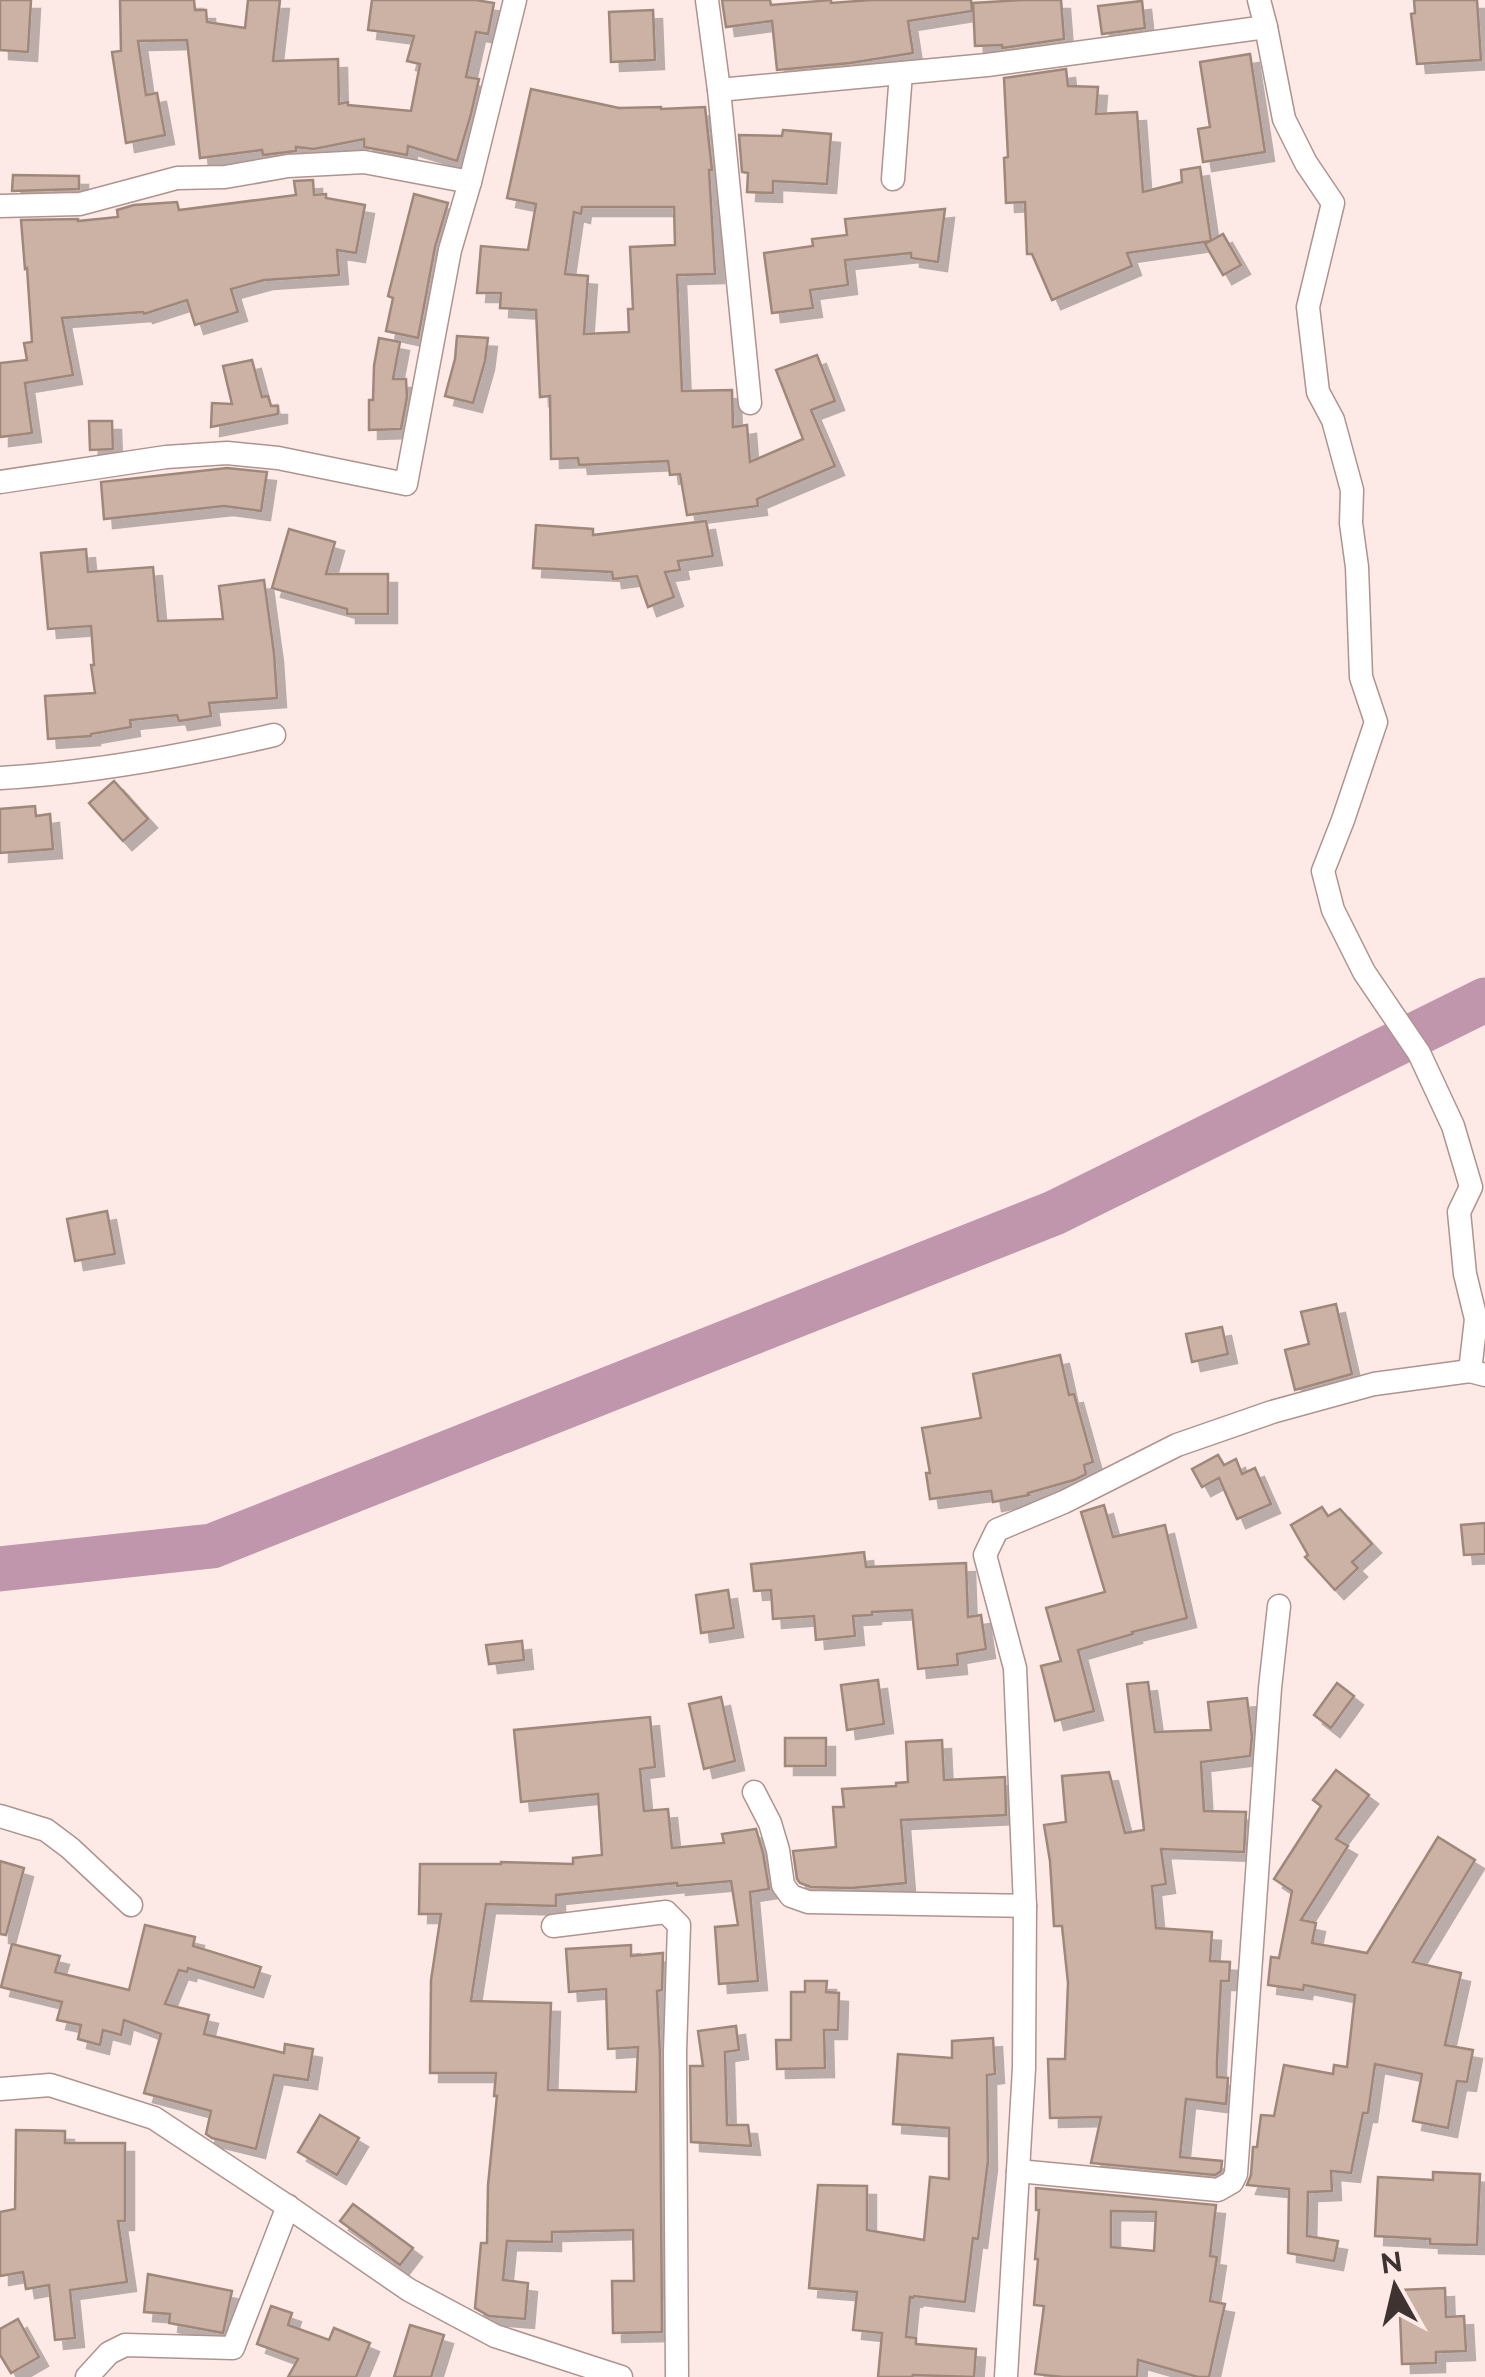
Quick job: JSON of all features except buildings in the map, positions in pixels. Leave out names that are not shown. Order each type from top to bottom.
[{"type":"street","points":[[0,482],[166,457],[226,453],[278,458],[406,484],[450,250],[515,0]]},
{"type":"street","points":[[707,0],[750,403]]},
{"type":"street","points":[[1006,2377],[1024,2068],[1025,1906],[1016,1668],[985,1555],[998,1530],[1177,1446],[1272,1412],[1374,1384],[1478,1373],[1476,1319],[1465,1274],[1459,1212],[1472,1187],[1453,1126],[1419,1053],[1364,972],[1333,910],[1323,870],[1376,722],[1361,677],[1352,490],[1333,420],[1318,392],[1308,307],[1333,202],[1306,164],[1284,119],[1259,0]]},
{"type":"street","points":[[719,90],[987,65],[1266,27]]},
{"type":"street","points":[[893,178],[901,73]]},
{"type":"street","points":[[0,206],[80,204],[176,178],[224,177],[288,166],[364,162],[470,182]]},
{"type":"street","points":[[0,778],[80,772],[274,735]]},
{"type":"street","points":[[1018,2171],[1218,2190],[1232,2182],[1236,2174],[1279,1606]]},
{"type":"street","points":[[754,1792],[770,1823],[782,1884],[791,1896],[808,1902],[1025,1906]]},
{"type":"street","points":[[0,1816],[46,1830],[131,1905]]},
{"type":"street","points":[[553,1926],[666,1912],[679,1925],[675,2052],[677,2377]]},
{"type":"street","points":[[0,2089],[50,2085],[154,2118],[409,2290],[495,2336],[621,2377]]},
{"type":"street","points":[[87,2377],[109,2353],[125,2345],[233,2348],[288,2206]]},
{"type":"waterway","points":[[0,1569],[212,1546],[1054,1213],[1485,1000]]}]
